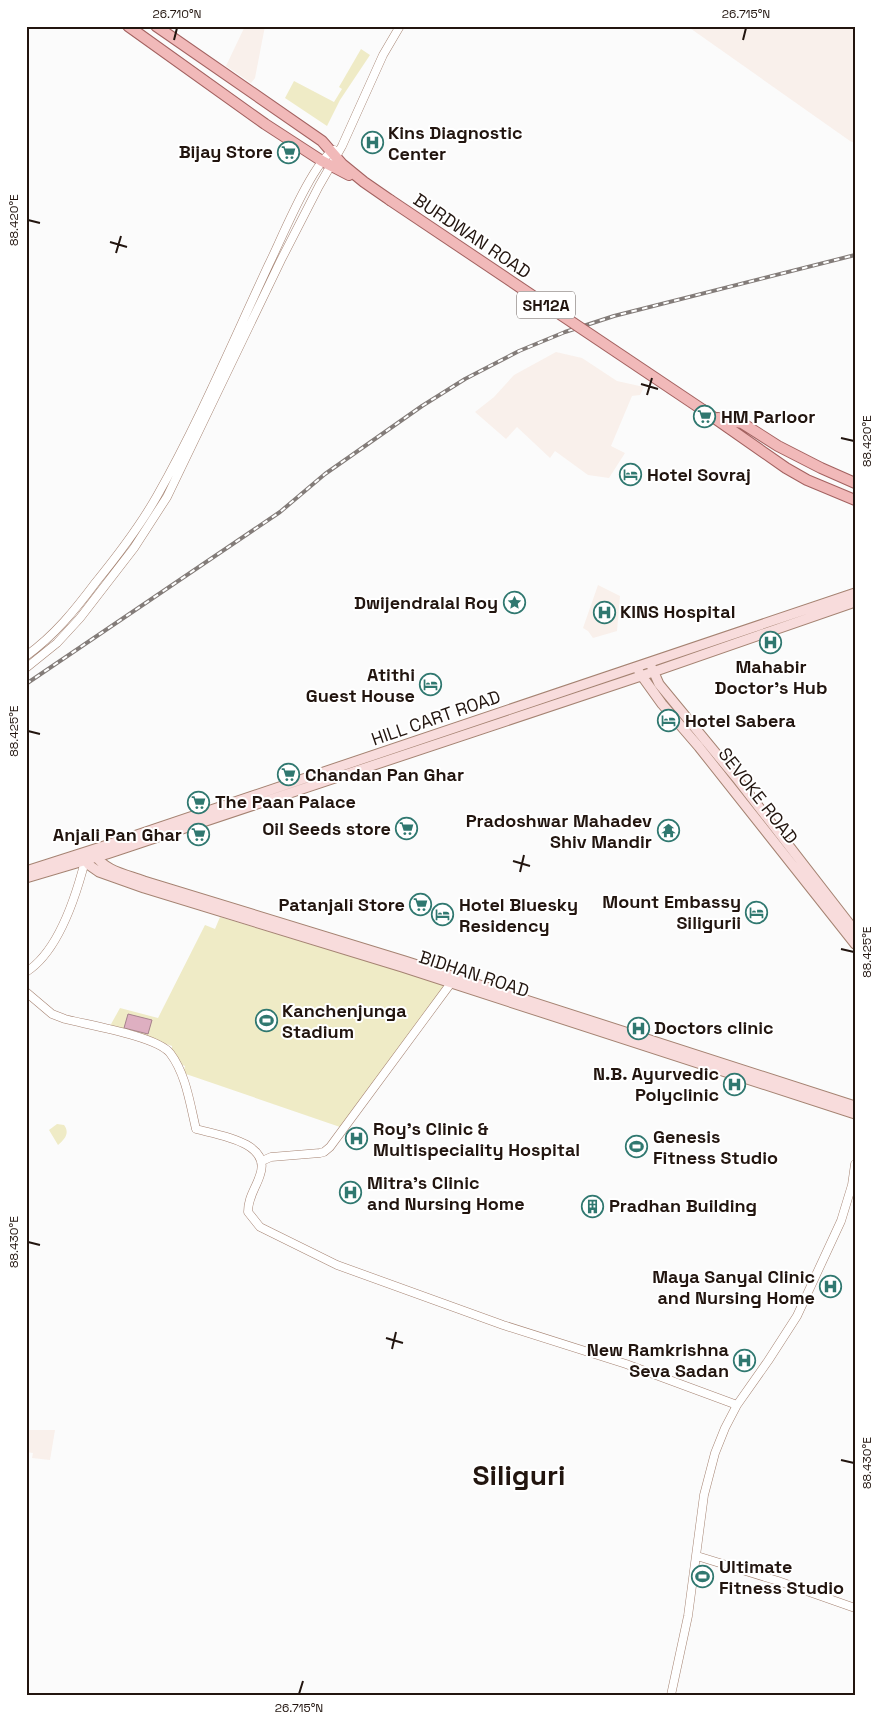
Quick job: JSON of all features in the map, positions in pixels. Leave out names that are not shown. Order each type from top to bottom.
[{"type":"main road","name":"BURDWAN ROAD","points":[[128,26],[265,124],[326,163],[364,182]]},
{"type":"main road","name":"BURDWAN ROAD","points":[[156,26],[322,141],[342,164],[390,200],[713,416],[786,468],[807,480],[855,500]]},
{"type":"main road","name":"BURDWAN ROAD","points":[[713,416],[742,423],[805,460],[855,482]]},
{"type":"main road","name":"HILL CART ROAD","points":[[651,667],[855,593]]},
{"type":"main road","name":"HILL CART ROAD","points":[[26,871],[94,854],[651,667],[855,602]]},
{"type":"main road","name":"SEVOKE ROAD","points":[[651,667],[659,684],[727,767],[855,944]]},
{"type":"main road","name":"SEVOKE ROAD","points":[[639,671],[662,704],[720,774],[855,931]]},
{"type":"main road","points":[[720,774],[727,767]]},
{"type":"main road","name":"BIDHAN ROAD","points":[[94,854],[110,873]]},
{"type":"main road","name":"HILL CART ROAD","points":[[26,878],[83,857]]},
{"type":"main road","name":"BIDHAN ROAD","points":[[83,857],[93,869],[144,881],[280,927],[453,980],[700,1060],[855,1114]]},
{"type":"main road","name":"BIDHAN ROAD","points":[[700,1060],[855,1106]]},
{"type":"street","points":[[26,656],[51,636],[71,615],[124,547],[157,496],[297,205],[326,163],[342,146],[382,55],[400,26]]},
{"type":"street","points":[[26,668],[57,643],[80,618],[134,548],[167,497],[326,163]]},
{"type":"street","points":[[26,972],[41,960],[55,938],[71,902],[83,857]]},
{"type":"street","points":[[262,1161],[271,1158],[324,1152],[453,980]]},
{"type":"street","points":[[26,992],[47,1010],[64,1019],[152,1041],[170,1053],[184,1081],[196,1129],[244,1143],[259,1154],[262,1161],[261,1173],[251,1194],[248,1212],[260,1227],[337,1265],[358,1273],[503,1325],[626,1364],[737,1404]]},
{"type":"street","points":[[670,1695],[688,1616],[703,1503],[710,1471],[725,1428],[737,1404],[778,1346],[801,1308],[841,1221],[850,1193],[855,1164]]},
{"type":"street","points":[[697,1556],[778,1581],[855,1608]]},
{"type":"shaded area","points":[[245,26],[265,26],[255,78],[251,83],[226,66]]},
{"type":"shaded area","points":[[687,26],[855,26],[855,143],[850,141]]},
{"type":"shaded area","points":[[361,49],[370,55],[340,100],[327,126],[285,98],[294,81],[334,102],[342,89],[339,87]]},
{"type":"shaded area","points":[[556,352],[582,358],[617,381],[644,387],[640,395],[632,396],[611,446],[625,453],[609,478],[588,475],[555,451],[550,458],[517,427],[506,439],[475,412],[494,397],[514,375]]},
{"type":"shaded area","name":"KINS Hospital","points":[[598,585],[620,596],[617,631],[593,638],[583,628]]},
{"type":"shaded area","name":"Kanchenjunga Stadium","points":[[220,917],[446,985],[340,1127],[183,1073],[185,1066],[180,1064],[172,1051],[172,1046],[110,1026],[120,1008],[158,1018],[205,925],[215,929]]},
{"type":"shaded area","points":[[128,1014],[152,1020],[148,1034],[124,1028]]},
{"type":"shaded area","points":[[57,1124],[64,1125],[67,1131],[65,1138],[58,1145],[49,1130]]},
{"type":"shaded area","points":[[26,1430],[55,1430],[50,1460],[32,1458],[33,1453],[26,1452]]},
{"type":"railway","points":[[26,684],[280,512],[325,474],[422,406],[465,379],[519,351],[565,332],[614,316],[855,255]]},
{"type":"place","name":"Kins Diagnostic Center","points":[[372,143]]},
{"type":"place","name":"Bijay Store","points":[[289,152]]},
{"type":"place","name":"HM Parloor","points":[[705,417]]},
{"type":"place","name":"Hotel Sovraj","points":[[631,475]]},
{"type":"place","name":"Dwijendralal Roy","points":[[514,603]]},
{"type":"place","name":"KINS Hospital","points":[[604,612]]},
{"type":"place","name":"Mahabir Doctor's Hub","points":[[771,642]]},
{"type":"place","name":"Atithi Guest House","points":[[431,685]]},
{"type":"place","name":"Hotel Sabera","points":[[669,721]]},
{"type":"place","name":"Chandan Pan Ghar","points":[[289,775]]},
{"type":"place","name":"The Paan Palace","points":[[199,802]]},
{"type":"place","name":"Oil Seeds store","points":[[407,829]]},
{"type":"place","name":"Pradoshwar Mahadev Shiv Mandir","points":[[668,831]]},
{"type":"place","name":"Anjali Pan Ghar","points":[[198,835]]},
{"type":"place","name":"Patanjali Store","points":[[421,905]]},
{"type":"place","name":"Mount Embassy Siligurii","points":[[757,912]]},
{"type":"place","name":"Hotel Bluesky Residency","points":[[443,915]]},
{"type":"place","name":"Kanchenjunga Stadium","points":[[266,1021]]},
{"type":"place","name":"Doctors clinic","points":[[638,1028]]},
{"type":"place","name":"N.B. Ayurvedic Polyclinic","points":[[735,1084]]},
{"type":"place","name":"Roy's Clinic & Multispeciality Hospital","points":[[357,1139]]},
{"type":"place","name":"Genesis Fitness Studio","points":[[637,1147]]},
{"type":"place","name":"Mitra's Clinic and Nursing Home","points":[[351,1193]]},
{"type":"place","name":"Pradhan Building","points":[[593,1206]]},
{"type":"place","name":"Maya Sanyal Clinic and Nursing Home","points":[[831,1287]]},
{"type":"place","name":"New Ramkrishna Seva Sadan","points":[[745,1360]]},
{"type":"place","name":"Ultimate Fitness Studio","points":[[703,1577]]},
{"type":"district","name":"Siliguri","points":[[519,1475]]}]
